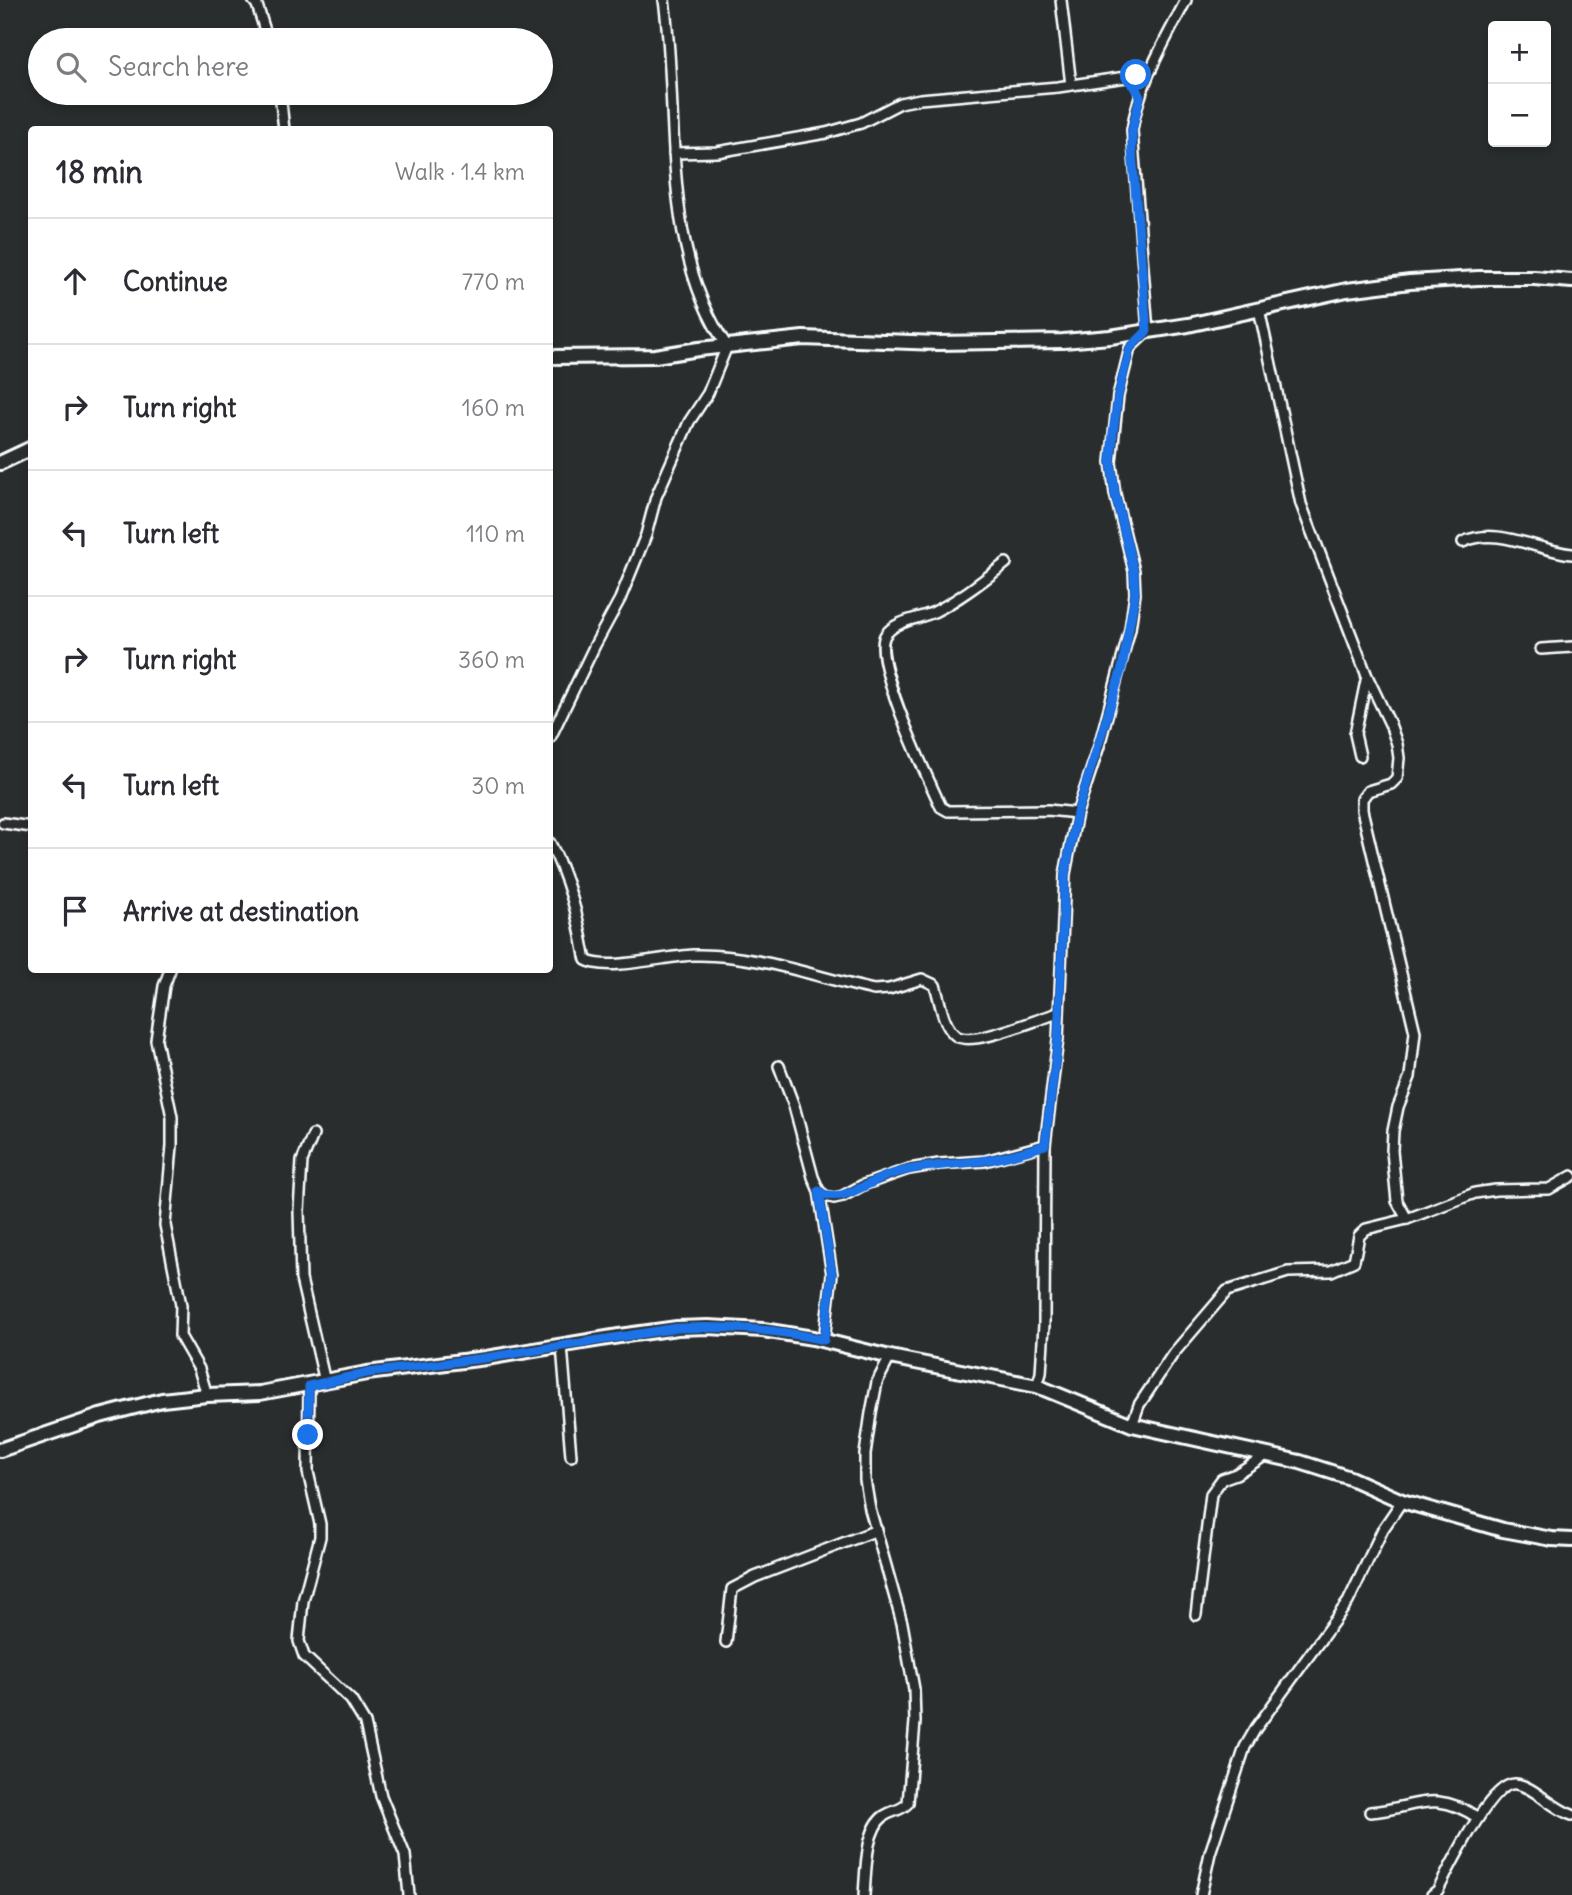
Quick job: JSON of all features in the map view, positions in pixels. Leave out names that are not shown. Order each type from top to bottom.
[{"type":"street","points":[[253,0],[264,28]]},
{"type":"street","points":[[664,0],[681,221],[692,264],[714,327],[727,346]]},
{"type":"street","points":[[1061,0],[1071,85]]},
{"type":"street","points":[[1037,1386],[1041,1373],[1044,1325],[1045,1145],[1058,1039],[1065,874],[1077,813],[1099,746],[1130,629],[1135,594],[1134,572],[1115,494],[1111,462],[1118,396],[1130,348],[1147,331],[1132,130],[1150,70],[1186,0]]},
{"type":"street","points":[[674,153],[717,152],[826,133],[861,123],[900,103],[920,99],[979,96],[1071,85],[1126,77],[1150,70]]},
{"type":"street","points":[[1126,77],[1140,97]]},
{"type":"street","points":[[281,105],[284,126]]},
{"type":"street","points":[[553,357],[655,356],[803,338],[1021,343],[1110,337],[1347,290],[1410,282],[1511,278],[1572,281]]},
{"type":"street","points":[[1259,309],[1301,504],[1367,676],[1390,724],[1399,758],[1397,778],[1391,784],[1368,791],[1362,799],[1362,810],[1415,1032],[1410,1077],[1398,1107],[1392,1151],[1397,1201],[1407,1219]]},
{"type":"street","points":[[553,732],[620,599],[646,535],[656,497],[689,422],[708,393],[727,346]]},
{"type":"street","points":[[0,463],[28,450]]},
{"type":"street","points":[[1463,542],[1473,538],[1496,536],[1572,554]]},
{"type":"street","points":[[1006,563],[934,612],[910,619],[887,634],[882,641],[888,676],[904,723],[941,807],[948,811],[1048,810],[1077,813]]},
{"type":"street","points":[[1541,649],[1572,647]]},
{"type":"street","points":[[1360,756],[1354,734],[1367,676]]},
{"type":"street","points":[[3,824],[28,827]]},
{"type":"street","points":[[553,850],[571,892],[580,923],[586,960],[595,964],[624,964],[670,956],[698,955],[779,967],[874,990],[889,989],[922,979],[935,985],[950,1028],[961,1039],[970,1040],[1059,1013]]},
{"type":"street","points":[[169,973],[159,1013],[156,1040],[172,1117],[165,1225],[181,1305],[180,1336],[199,1369],[207,1395]]},
{"type":"street","points":[[779,1066],[819,1191],[832,1274],[824,1340]]},
{"type":"street","points":[[313,1135],[302,1161],[299,1211],[301,1279],[325,1382]]},
{"type":"street","points":[[819,1191],[834,1198],[844,1196],[863,1185],[909,1169],[985,1161],[1045,1145]]},
{"type":"street","points":[[1132,1424],[1139,1405],[1173,1354],[1227,1291],[1288,1272],[1331,1271],[1346,1265],[1354,1261],[1359,1236],[1366,1229],[1407,1219],[1475,1193],[1549,1189],[1572,1176]]},
{"type":"street","points":[[0,1450],[100,1416],[162,1400],[260,1393],[309,1386],[367,1373],[485,1358],[677,1328],[708,1327],[763,1331],[824,1340],[890,1357],[1037,1386],[1132,1424],[1300,1462],[1402,1501],[1518,1534],[1572,1540]]},
{"type":"street","points":[[562,1346],[571,1456]]},
{"type":"street","points":[[864,1895],[868,1849],[880,1820],[886,1814],[903,1809],[908,1803],[915,1722],[914,1689],[906,1642],[870,1509],[865,1480],[865,1454],[877,1382],[890,1357]]},
{"type":"street","points":[[309,1386],[308,1472],[320,1524],[320,1537],[303,1601],[299,1641],[304,1656],[351,1700],[365,1723],[381,1796],[405,1855],[409,1895]]},
{"type":"street","points":[[1196,1615],[1211,1494],[1222,1479],[1237,1474],[1266,1455]]},
{"type":"street","points":[[1201,1895],[1210,1853],[1245,1747],[1348,1602],[1383,1529],[1402,1501]]},
{"type":"street","points":[[726,1642],[732,1589],[755,1577],[877,1530]]},
{"type":"street","points":[[1432,1895],[1438,1890],[1462,1842],[1503,1787],[1510,1784],[1525,1787],[1555,1808],[1572,1815]]},
{"type":"street","points":[[1370,1812],[1394,1810],[1435,1800],[1458,1805],[1478,1818]]},
{"type":"route","points":[[308,1435],[309,1386],[367,1373],[485,1358],[677,1328],[763,1331],[824,1340],[832,1274],[819,1191],[834,1198],[844,1196],[863,1185],[909,1169],[985,1161],[1045,1145],[1058,1039],[1065,874],[1070,841],[1122,668],[1135,594],[1134,572],[1115,494],[1111,462],[1118,396],[1130,348],[1147,331],[1132,151],[1132,130],[1140,97],[1126,77],[1136,75]]}]
